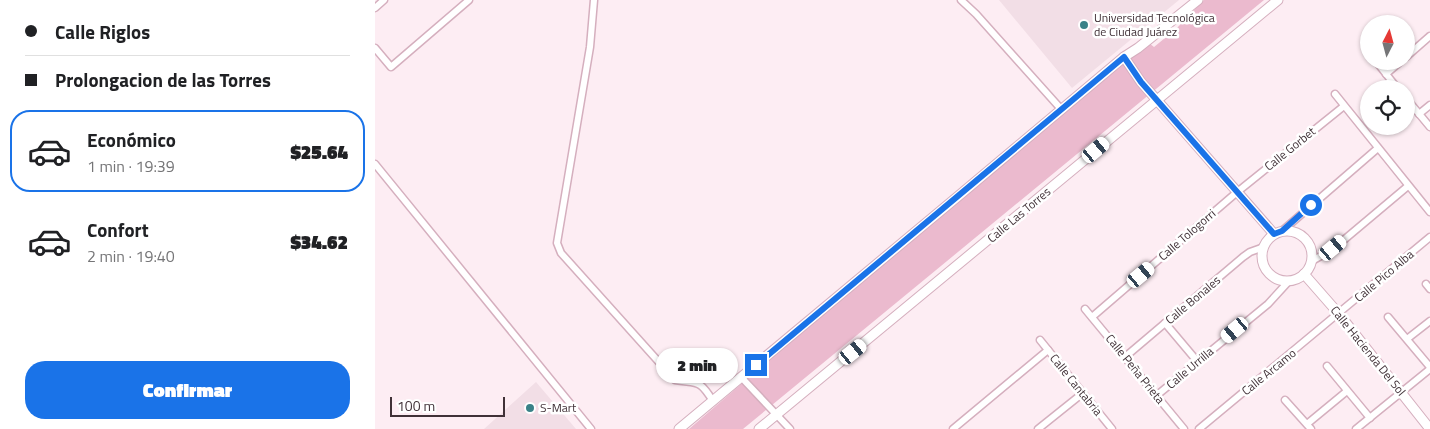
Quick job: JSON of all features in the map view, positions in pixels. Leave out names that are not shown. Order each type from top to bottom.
[{"type":"main road","points":[[679,429],[1124,57],[1199,0]]},
{"type":"main road","name":"Calle Las Torres","points":[[759,429],[1278,0]]},
{"type":"main road","points":[[1124,57],[1141,82],[1236,193],[1278,233]]},
{"type":"main road","points":[[1291,230],[1299,233],[1310,245],[1313,253],[1312,261],[1304,274],[1297,279],[1281,280],[1274,277],[1264,264],[1262,256],[1264,247],[1268,240],[1278,233],[1291,230]]},
{"type":"main road","name":"Calle Hacienda Del Sol","points":[[1304,274],[1339,314],[1430,429]]},
{"type":"street","points":[[375,8],[384,0]]},
{"type":"street","points":[[375,48],[391,67],[469,0]]},
{"type":"street","points":[[594,0],[590,47],[557,243],[561,253],[675,380],[697,383],[704,387],[713,401]]},
{"type":"street","points":[[961,0],[976,14],[1061,109]]},
{"type":"street","points":[[1415,49],[1430,36]]},
{"type":"street","points":[[1383,70],[1391,80]]},
{"type":"street","points":[[1386,74],[1391,70]]},
{"type":"street","points":[[1335,94],[1430,212]]},
{"type":"street","points":[[1419,114],[1430,105]]},
{"type":"street","name":"Calle Gorbet","points":[[1236,193],[1344,106]]},
{"type":"street","points":[[1415,109],[1430,127]]},
{"type":"street","points":[[1278,233],[1378,148]]},
{"type":"street","points":[[375,164],[591,429]]},
{"type":"street","points":[[1312,261],[1333,248],[1408,186]]},
{"type":"street","name":"Calle Tologorri","points":[[1092,317],[1236,193]]},
{"type":"street","name":"Calle Pico Alba","points":[[1339,314],[1430,237]]},
{"type":"street","name":"Calle Bonales","points":[[1125,357],[1243,257],[1250,252],[1264,247]]},
{"type":"street","name":"Calle Urrilla","points":[[1157,396],[1268,304],[1289,280]]},
{"type":"street","name":"Calle Peña Prieta","points":[[1085,309],[1184,429]]},
{"type":"street","name":"Calle Arcamo","points":[[1199,429],[1339,314]]},
{"type":"street","points":[[1356,429],[1430,368],[1388,317]]},
{"type":"street","points":[[1407,339],[1430,321]]},
{"type":"street","points":[[1165,323],[1197,362]]},
{"type":"street","name":"Calle Cantabria","points":[[1040,340],[1112,429]]},
{"type":"street","points":[[953,429],[1049,350]]},
{"type":"street","points":[[1327,366],[1370,418]]},
{"type":"street","points":[[741,378],[790,429]]},
{"type":"street","points":[[1285,400],[1309,427],[1347,391]]},
{"type":"street","points":[[1037,429],[1045,427],[1083,393]]},
{"type":"shaded area","name":"Universidad Tecnológica de Ciudad Juárez","points":[[999,0],[1179,0],[1072,88]]},
{"type":"shaded area","points":[[1204,0],[1264,0],[743,429],[689,429],[1061,109],[1149,43],[1154,47],[1176,29]]},
{"type":"shaded area","name":"S-Mart","points":[[536,382],[576,429],[484,429]]},
{"type":"place","name":"Universidad Tecnológica de Ciudad Juárez","points":[[1084,25]]},
{"type":"place","name":"S-Mart","points":[[530,408]]},
{"type":"route","points":[[756,365],[1124,57],[1141,82],[1236,193],[1274,234],[1282,231],[1311,205]]}]
